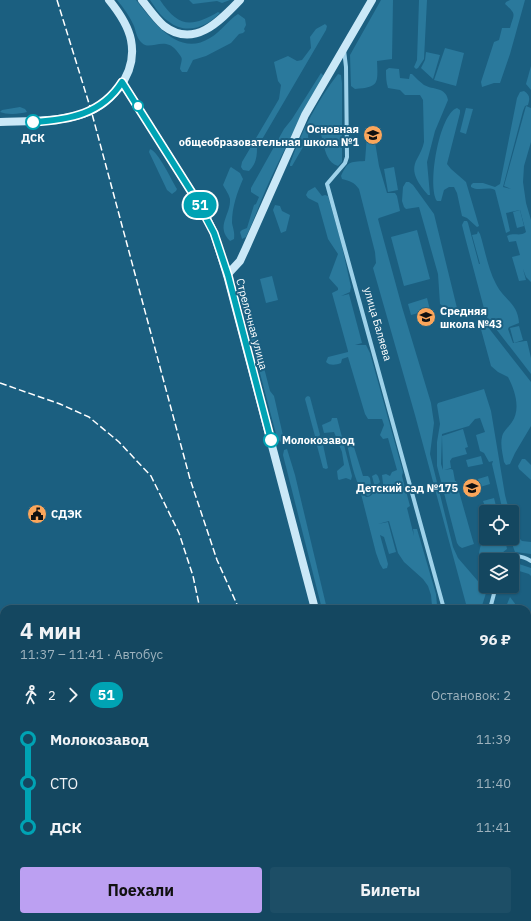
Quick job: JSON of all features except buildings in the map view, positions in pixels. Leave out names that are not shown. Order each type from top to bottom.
[{"type":"main road","points":[[0,122],[35,122],[76,116],[101,106],[109,99],[122,82],[131,62],[132,50],[124,23],[109,0]]},
{"type":"main road","points":[[142,0],[164,26],[176,32],[190,34],[201,32],[213,26],[240,0]]},
{"type":"main road","points":[[228,275],[240,260],[246,248],[305,115],[372,0]]},
{"type":"main road","name":"Стрелочная улица","points":[[122,82],[203,210],[214,233],[228,275],[314,605]]},
{"type":"street","name":"улица Баляева","points":[[344,48],[346,67],[347,157],[345,164],[327,184],[443,605]]},
{"type":"street","points":[[519,556],[522,556],[531,561]]},
{"type":"street","points":[[491,605],[494,593]]},
{"type":"shaded area","points":[[117,0],[136,0],[158,27],[177,40],[187,43],[198,43],[210,38],[218,33],[238,14],[245,19],[245,31],[239,34],[231,43],[206,56],[193,60],[187,72],[182,72],[180,69],[182,60],[181,57],[171,46],[162,44],[149,46],[140,41],[131,19]]},
{"type":"shaded area","points":[[150,0],[160,0],[173,16],[186,22],[200,21],[218,12],[220,13],[202,26],[188,29],[181,28],[165,19]]},
{"type":"shaded area","points":[[189,0],[230,0],[222,3],[217,1],[193,4]]},
{"type":"shaded area","points":[[381,0],[393,0],[392,59],[377,61],[377,79],[373,85],[355,89],[351,86],[350,55]]},
{"type":"shaded area","points":[[419,0],[427,0],[424,59],[416,69],[414,67],[417,60]]},
{"type":"shaded area","points":[[510,0],[525,0],[510,54],[500,83],[494,83],[482,87],[481,82],[494,42],[499,40],[502,28],[510,28],[514,14],[505,4]]},
{"type":"shaded area","points":[[325,24],[327,26],[326,30],[257,148],[255,163],[249,171],[243,170],[241,167],[242,162],[279,99],[281,85],[278,81],[274,62],[288,56],[297,61],[302,60],[311,48],[310,37],[316,29]]},
{"type":"shaded area","points":[[445,48],[464,53],[456,86],[434,80]]},
{"type":"shaded area","points":[[426,52],[440,55],[433,79],[421,68],[425,60]]},
{"type":"shaded area","points":[[531,66],[531,90],[526,84]]},
{"type":"shaded area","points":[[389,68],[399,69],[400,78],[409,79],[410,74],[412,74],[424,85],[442,91],[447,96],[448,100],[435,131],[427,162],[430,195],[428,195],[419,183],[414,169],[424,142],[423,100],[420,95],[405,95],[400,90],[388,88],[386,81],[386,70]]},
{"type":"shaded area","points":[[321,73],[324,76],[276,167],[246,237],[242,239],[240,232],[247,228],[254,205],[259,197],[251,192],[251,188],[284,129]]},
{"type":"shaded area","points":[[338,74],[341,75],[342,83],[342,162],[338,166],[332,162],[325,150],[319,130],[316,126],[310,125],[308,136],[309,144],[303,147],[292,166],[290,166],[299,140],[310,117]]},
{"type":"shaded area","points":[[524,91],[528,95],[529,103],[525,106],[523,111],[503,187],[511,189],[504,186],[526,106],[531,108],[531,142],[524,166],[523,182],[526,203],[531,220],[531,282],[526,277],[523,269],[526,280],[519,281],[512,257],[520,255],[516,241],[509,242],[507,236],[526,232],[520,210],[506,213],[510,231],[506,233],[495,190],[477,189],[471,187],[473,183],[483,183],[495,187],[500,184],[517,98],[520,92]]},
{"type":"shaded area","points":[[20,107],[25,109],[27,112],[6,114],[0,112],[2,110]]},
{"type":"shaded area","points":[[457,108],[460,110],[460,113],[447,164],[466,182],[479,226],[477,227],[467,218],[462,216],[457,193],[454,187],[449,187],[444,190],[441,201],[437,201],[434,193],[434,167],[440,136],[451,113]]},
{"type":"shaded area","points":[[466,108],[473,109],[466,134],[460,132]]},
{"type":"shaded area","points":[[367,135],[373,136],[379,166],[387,193],[395,193],[400,211],[378,219],[402,307],[431,403],[434,423],[430,454],[453,547],[458,558],[479,582],[479,593],[486,593],[482,605],[466,604],[415,415],[373,268],[376,263],[375,252],[359,189],[352,182],[342,179],[341,176],[347,165],[365,161]]},
{"type":"shaded area","points":[[150,149],[161,160],[177,189],[172,194],[167,190],[149,152]]},
{"type":"shaded area","points":[[231,167],[240,173],[243,179],[233,211],[232,223],[234,239],[230,241],[226,236],[224,225],[230,205],[230,199],[223,185]]},
{"type":"shaded area","points":[[394,167],[398,190],[388,192],[384,169]]},
{"type":"shaded area","points":[[406,182],[413,185],[434,214],[457,308],[454,314],[440,304],[438,274],[419,207],[406,209],[404,207],[402,201],[403,187]]},
{"type":"shaded area","points":[[315,187],[322,196],[328,196],[341,242],[351,287],[350,292],[341,296],[349,294],[362,343],[355,345],[366,345],[370,353],[403,472],[402,476],[410,506],[407,508],[414,536],[413,529],[417,529],[436,594],[437,605],[432,605],[428,586],[423,579],[404,562],[398,553],[389,521],[378,524],[388,522],[396,552],[389,554],[384,537],[380,535],[388,564],[387,568],[383,569],[376,553],[360,490],[366,497],[372,494],[373,487],[381,487],[382,491],[384,492],[382,475],[386,474],[390,476],[392,472],[397,470],[388,438],[383,439],[380,435],[384,425],[382,419],[368,419],[365,414],[348,357],[342,359],[341,363],[337,364],[331,365],[326,362],[328,357],[348,352],[332,293],[338,290],[338,288],[329,278],[338,254],[328,239],[318,203],[308,198],[306,195],[308,191]]},
{"type":"shaded area","points":[[275,205],[280,206],[282,211],[290,215],[286,231],[281,233],[273,210]]},
{"type":"shaded area","points":[[520,210],[524,226],[517,228],[513,212]]},
{"type":"shaded area","points":[[464,221],[467,221],[468,223],[479,264],[472,235],[477,234],[478,231],[493,278],[499,289],[516,311],[519,323],[509,327],[508,329],[513,343],[527,341],[531,358],[531,374],[486,316],[462,225]]},
{"type":"shaded area","points":[[417,230],[430,279],[404,286],[391,237]]},
{"type":"shaded area","points":[[272,276],[278,300],[266,303],[260,279]]},
{"type":"shaded area","points":[[239,284],[243,286],[270,391],[274,396],[284,440],[282,443],[277,438],[245,316]]},
{"type":"shaded area","points":[[427,298],[430,310],[411,315],[408,304]]},
{"type":"shaded area","points":[[480,319],[484,322],[531,382],[531,426],[510,464],[506,465],[501,447],[501,440],[515,417],[517,405],[515,394],[508,377],[498,372],[491,366],[479,322]]},
{"type":"shaded area","points":[[519,326],[523,340],[514,343],[510,328]]},
{"type":"shaded area","points":[[484,389],[491,411],[505,495],[508,505],[501,505],[492,464],[493,461],[489,462],[484,453],[480,451],[476,435],[485,432],[480,418],[475,419],[469,426],[442,434],[441,464],[443,470],[442,436],[463,429],[468,447],[465,448],[467,454],[452,458],[450,461],[451,468],[444,470],[453,470],[474,544],[462,548],[457,543],[437,466],[437,442],[440,424],[438,403]]},
{"type":"shaded area","points":[[308,396],[310,397],[320,435],[317,438],[315,436],[305,399]]},
{"type":"shaded area","points":[[332,418],[337,418],[352,476],[351,480],[346,478],[338,479],[337,471],[344,465],[342,452],[334,432],[324,433],[322,425],[331,421]]},
{"type":"shaded area","points":[[320,439],[322,440],[328,468],[326,469],[323,468],[316,442]]},
{"type":"shaded area","points":[[351,442],[353,444],[363,476],[368,476],[370,478],[372,491],[368,496],[360,488],[354,473],[347,444]]},
{"type":"shaded area","points":[[287,449],[295,475],[326,605],[321,605],[283,455],[284,450]]},
{"type":"shaded area","points":[[481,456],[483,464],[468,467],[466,460]]},
{"type":"shaded area","points":[[522,459],[525,459],[531,465],[531,480],[519,469],[518,466]]},
{"type":"shaded area","points":[[376,474],[380,482],[378,484],[374,484],[372,476]]},
{"type":"shaded area","points":[[488,476],[490,484],[480,487],[478,479]]},
{"type":"shaded area","points":[[494,498],[496,505],[484,505],[483,501]]},
{"type":"shaded area","points":[[519,538],[522,541],[531,542],[531,554],[515,552],[512,545],[519,545]]},
{"type":"shaded area","points":[[481,545],[506,545],[507,549],[502,553],[479,552]]},
{"type":"shaded area","points":[[519,564],[531,568],[531,576],[519,571]]},
{"type":"shaded area","points":[[510,597],[516,605],[507,605]]},
{"type":"railway","points":[[57,0],[91,110],[190,479],[217,560],[237,605]]},
{"type":"railway","points":[[0,383],[60,404],[89,417],[119,442],[151,476],[179,533],[193,576],[199,605]]},
{"type":"bus line","name":"51","points":[[33,122],[76,116],[95,109],[109,99],[122,82],[196,199],[214,233],[228,275],[271,440]]},
{"type":"place","name":"ДСК","points":[[33,122]]},
{"type":"place","name":"Основная общеобразовательная школа №1","points":[[373,135]]},
{"type":"place","name":"Средняя школа №43","points":[[426,317]]},
{"type":"place","name":"Молокозавод","points":[[271,440]]},
{"type":"place","name":"Детский сад №175","points":[[472,488]]},
{"type":"place","name":"СДЭК","points":[[37,514]]}]
